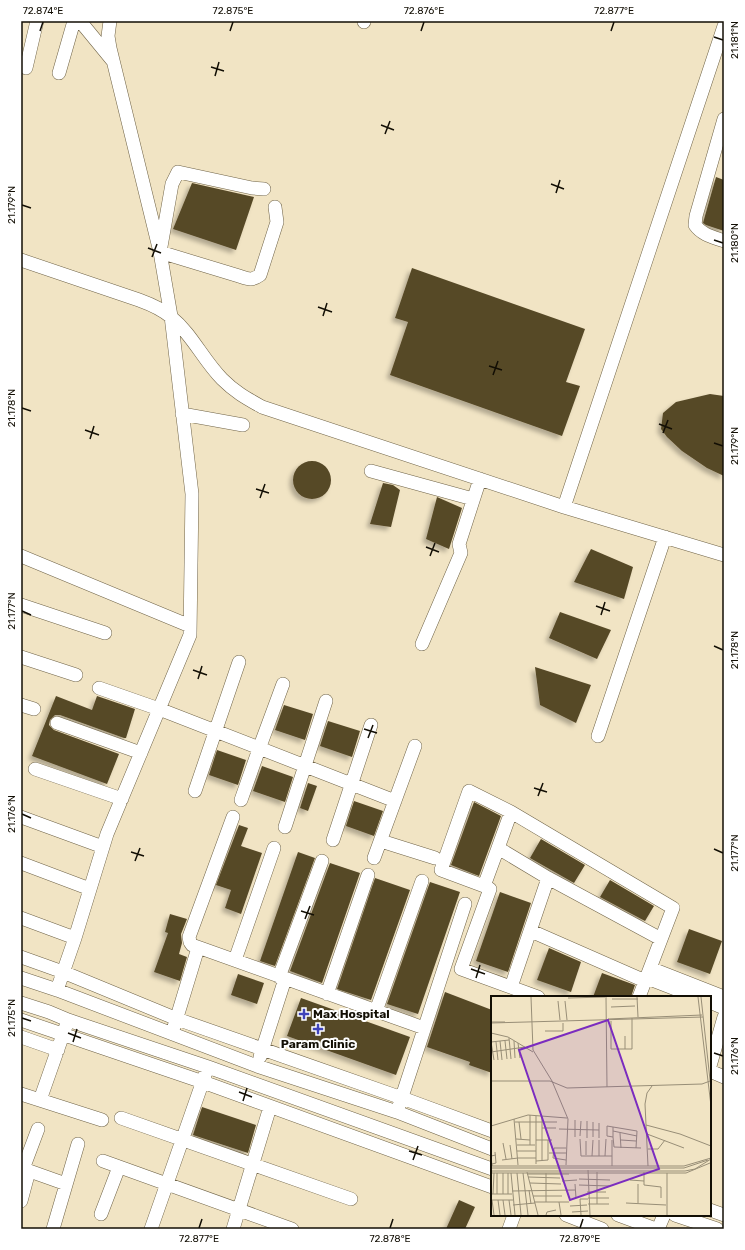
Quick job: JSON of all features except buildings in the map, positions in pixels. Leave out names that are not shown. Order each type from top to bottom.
[{"type":"street","points":[[26,68],[37,21]]},
{"type":"street","points":[[60,73],[74,21]]},
{"type":"street","points":[[80,21],[113,61]]},
{"type":"street","points":[[57,990],[75,938],[103,847],[190,635],[192,494],[171,316],[160,252],[110,48],[108,36],[110,21]]},
{"type":"street","points":[[564,507],[719,59],[724,26]]},
{"type":"street","points":[[724,119],[696,216],[695,225],[705,235],[724,241]]},
{"type":"street","points":[[160,252],[172,184],[178,172],[252,188],[264,189]]},
{"type":"street","points":[[160,252],[243,278],[255,279],[260,274],[277,222],[275,207]]},
{"type":"street","points":[[21,260],[155,306],[171,316],[182,327],[221,378],[238,394],[262,407],[564,507],[724,555]]},
{"type":"street","points":[[182,414],[243,425]]},
{"type":"street","points":[[371,471],[474,499]]},
{"type":"street","points":[[422,644],[461,553],[459,544],[480,479]]},
{"type":"street","points":[[598,736],[665,537]]},
{"type":"street","points":[[21,556],[190,626]]},
{"type":"street","points":[[21,605],[105,633]]},
{"type":"street","points":[[21,656],[76,675]]},
{"type":"street","points":[[195,791],[239,662]]},
{"type":"street","points":[[241,800],[283,684]]},
{"type":"street","points":[[99,688],[159,709],[395,801]]},
{"type":"street","points":[[285,827],[326,701]]},
{"type":"street","points":[[21,705],[34,709]]},
{"type":"street","points":[[57,723],[141,753]]},
{"type":"street","points":[[332,840],[371,725]]},
{"type":"street","points":[[374,858],[415,746]]},
{"type":"street","points":[[35,769],[122,800]]},
{"type":"street","points":[[535,996],[461,969],[490,889],[441,870],[469,791],[511,812],[673,908],[639,996]]},
{"type":"street","points":[[484,886],[511,812]]},
{"type":"street","points":[[233,816],[189,937],[192,945],[424,1028]]},
{"type":"street","points":[[21,817],[103,847]]},
{"type":"street","points":[[380,841],[434,858]]},
{"type":"street","points":[[235,960],[274,848]]},
{"type":"street","points":[[498,848],[548,878],[661,939]]},
{"type":"street","points":[[257,1066],[282,978],[322,861]]},
{"type":"street","points":[[21,863],[90,889]]},
{"type":"street","points":[[327,994],[368,875]]},
{"type":"street","points":[[511,987],[548,878]]},
{"type":"street","points":[[376,1011],[422,881]]},
{"type":"street","points":[[397,1112],[465,904]]},
{"type":"street","points":[[21,918],[75,938]]},
{"type":"street","points":[[531,931],[697,994],[724,997]]},
{"type":"street","points":[[172,1033],[198,948]]},
{"type":"street","points":[[21,957],[63,972],[176,1019],[263,1048],[491,1131]]},
{"type":"street","points":[[21,978],[57,990],[257,1066],[397,1112],[491,1149]]},
{"type":"street","points":[[711,1002],[724,1008]]},
{"type":"street","points":[[21,1003],[208,1067],[491,1169]]},
{"type":"street","points":[[711,1062],[724,1017]]},
{"type":"street","points":[[21,1020],[202,1082],[491,1187]]},
{"type":"street","points":[[40,1100],[68,1020]]},
{"type":"street","points":[[151,1229],[220,1034]]},
{"type":"street","points":[[21,1037],[58,1050]]},
{"type":"street","points":[[711,1071],[724,1077]]},
{"type":"street","points":[[21,1094],[102,1120]]},
{"type":"street","points":[[233,1229],[270,1107]]},
{"type":"street","points":[[121,1118],[351,1199]]},
{"type":"street","points":[[21,1201],[24,1169],[38,1130]]},
{"type":"street","points":[[53,1229],[78,1144]]},
{"type":"street","points":[[103,1161],[292,1229]]},
{"type":"street","points":[[101,1214],[119,1167]]},
{"type":"street","points":[[24,1169],[66,1184]]},
{"type":"street","points":[[711,1210],[724,1215]]},
{"type":"street","points":[[508,1229],[514,1216]]},
{"type":"street","points":[[569,1216],[602,1229]]},
{"type":"street","points":[[619,1216],[629,1224],[657,1229],[664,1216]]},
{"type":"street","points":[[678,1216],[717,1229]]},
{"type":"place","name":"Max Hospital","points":[[304,1014]]},
{"type":"place","name":"Param Clinic","points":[[318,1029]]}]
